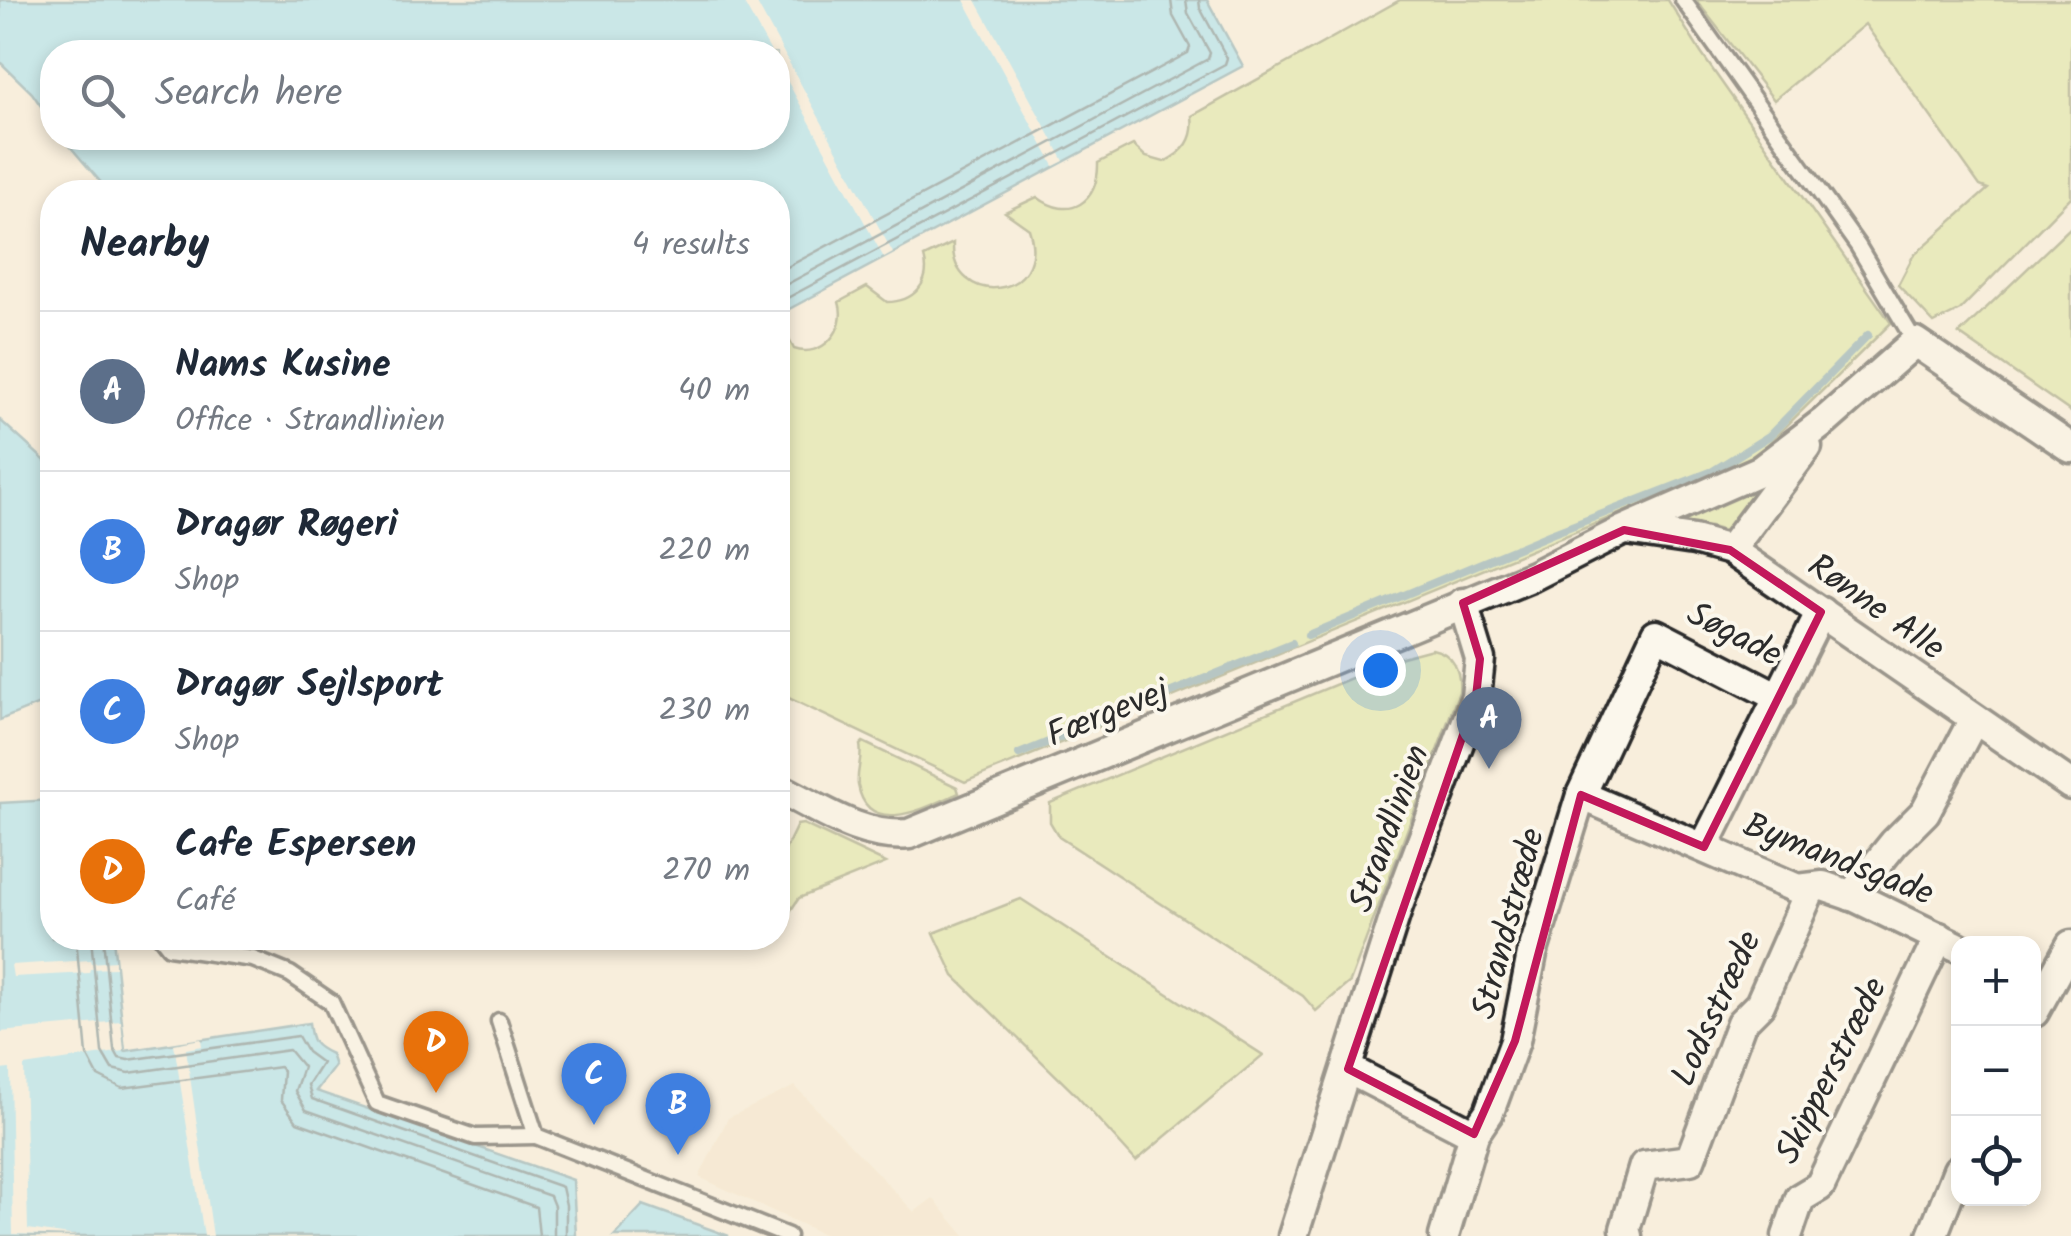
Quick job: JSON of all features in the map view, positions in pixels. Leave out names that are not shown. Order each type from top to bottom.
[{"type":"street","points":[[1463,602],[1533,576],[1624,530],[1761,470],[1826,422],[1916,342],[2071,448]]},
{"type":"street","points":[[1730,550],[1826,422]]},
{"type":"street","name":"Rønne Alle","points":[[1624,530],[1694,540],[1730,550],[2071,785]]},
{"type":"street","name":"Færgevej","points":[[790,794],[868,831],[887,836],[909,834],[1463,602]]},
{"type":"street","name":"Strandlinien","points":[[1295,1236],[1398,906],[1476,697],[1480,659],[1463,602]]},
{"type":"street","points":[[1704,846],[1821,612]]},
{"type":"street","name":"Søgade","points":[[1656,634],[1780,698]]},
{"type":"street","name":"Strandstræde","points":[[1444,1236],[1474,1134],[1489,1112],[1515,1041],[1532,954],[1580,795],[1656,634]]},
{"type":"street","points":[[1850,896],[1926,812],[1974,719]]},
{"type":"street","name":"Bymandsgade","points":[[1580,795],[1798,890],[1823,886],[1949,942]]},
{"type":"street","name":"Lodsstræde","points":[[1626,1236],[1644,1166],[1690,1160],[1741,1023],[1760,1004],[1811,888]]},
{"type":"street","name":"Skipperstræde","points":[[1787,1236],[1800,1198],[1820,1186],[1949,942]]},
{"type":"street","points":[[2041,992],[2071,945]]},
{"type":"street","points":[[2041,998],[2071,1002]]},
{"type":"street","points":[[1348,1069],[1474,1134]]},
{"type":"street","points":[[1932,1236],[1951,1188]]},
{"type":"lane","points":[[1683,0],[1858,246],[1916,342]]},
{"type":"lane","points":[[190,950],[253,959],[290,974],[330,1002],[377,1103],[475,1137],[536,1136],[788,1236]]},
{"type":"lane","points":[[499,1020],[536,1136]]},
{"type":"highlighted area","points":[[1624,530],[1730,550],[1821,612],[1704,847],[1581,795],[1515,1041],[1474,1134],[1348,1069],[1476,697],[1480,659],[1463,603]]},
{"type":"shaded area","points":[[795,1086],[914,1212],[933,1198],[965,1236],[827,1236],[699,1177],[728,1118]]},
{"type":"green space","points":[[1400,0],[1668,0],[1891,323],[1760,452],[1719,473],[965,782],[790,699],[790,341],[794,349],[804,351],[823,346],[840,322],[839,302],[867,287],[887,302],[912,295],[923,283],[924,257],[953,243],[956,264],[967,279],[982,287],[999,288],[1014,282],[1026,271],[1032,253],[1029,229],[1005,212],[1037,197],[1061,208],[1080,204],[1094,188],[1098,163],[1133,145],[1146,157],[1164,162],[1187,144],[1192,116]]},
{"type":"green space","points":[[1696,0],[2071,0],[2071,197],[1960,310],[1934,323],[1898,285],[1913,256],[1988,189],[1980,186],[1865,24],[1774,100]]},
{"type":"green space","points":[[2071,227],[2071,412],[1959,334]]},
{"type":"green space","points":[[1772,472],[1731,533],[1674,523]]},
{"type":"green space","points":[[1432,649],[1455,664],[1459,692],[1350,982],[1316,1011],[1303,996],[1059,837],[1050,822],[1050,803],[1402,657]]},
{"type":"green space","points":[[863,742],[957,787],[959,793],[916,811],[886,815],[874,811],[864,802],[858,785]]},
{"type":"green space","points":[[803,824],[886,863],[799,898],[790,912],[790,840],[797,825]]},
{"type":"green space","points":[[1021,899],[1263,1055],[1136,1161],[1074,1093],[954,976],[934,933]]},
{"type":"water","points":[[0,0],[1207,0],[1243,66],[790,309],[790,180],[99,180],[73,150],[790,150],[790,40],[40,40],[40,105],[0,62]]},
{"type":"water","points":[[0,420],[40,456],[40,704],[0,720]]},
{"type":"water","points":[[40,801],[40,950],[114,950],[125,1051],[309,1023],[314,1043],[331,1054],[335,1066],[316,1091],[573,1180],[576,1236],[0,1236],[0,803]]},
{"type":"water","points":[[643,1205],[729,1236],[614,1236]]},
{"type":"pier","points":[[742,0],[755,0],[777,40],[764,40]]},
{"type":"pier","points":[[964,0],[976,0],[1064,161],[1054,166]]},
{"type":"pier","points":[[790,64],[893,253],[884,258],[790,86]]},
{"type":"pier","points":[[115,961],[115,968],[13,977],[11,965]]},
{"type":"pier","points":[[121,1021],[124,1051],[24,1066],[28,1229],[77,1236],[13,1234],[10,1069],[0,1070],[0,1032]]},
{"type":"pier","points":[[201,1039],[202,1046],[186,1049],[213,1236],[204,1236],[174,1044]]},
{"type":"waterway","points":[[1308,635],[1713,471],[1769,436],[1868,335]]},
{"type":"waterway","points":[[1019,754],[1292,643]]},
{"type":"place","name":"Nams Kusine","points":[[1489,769]]},
{"type":"place","name":"Cafe Espersen","points":[[436,1093]]},
{"type":"place","name":"Dragør Sejlsport","points":[[594,1125]]},
{"type":"place","name":"Dragør Røgeri","points":[[678,1155]]}]
